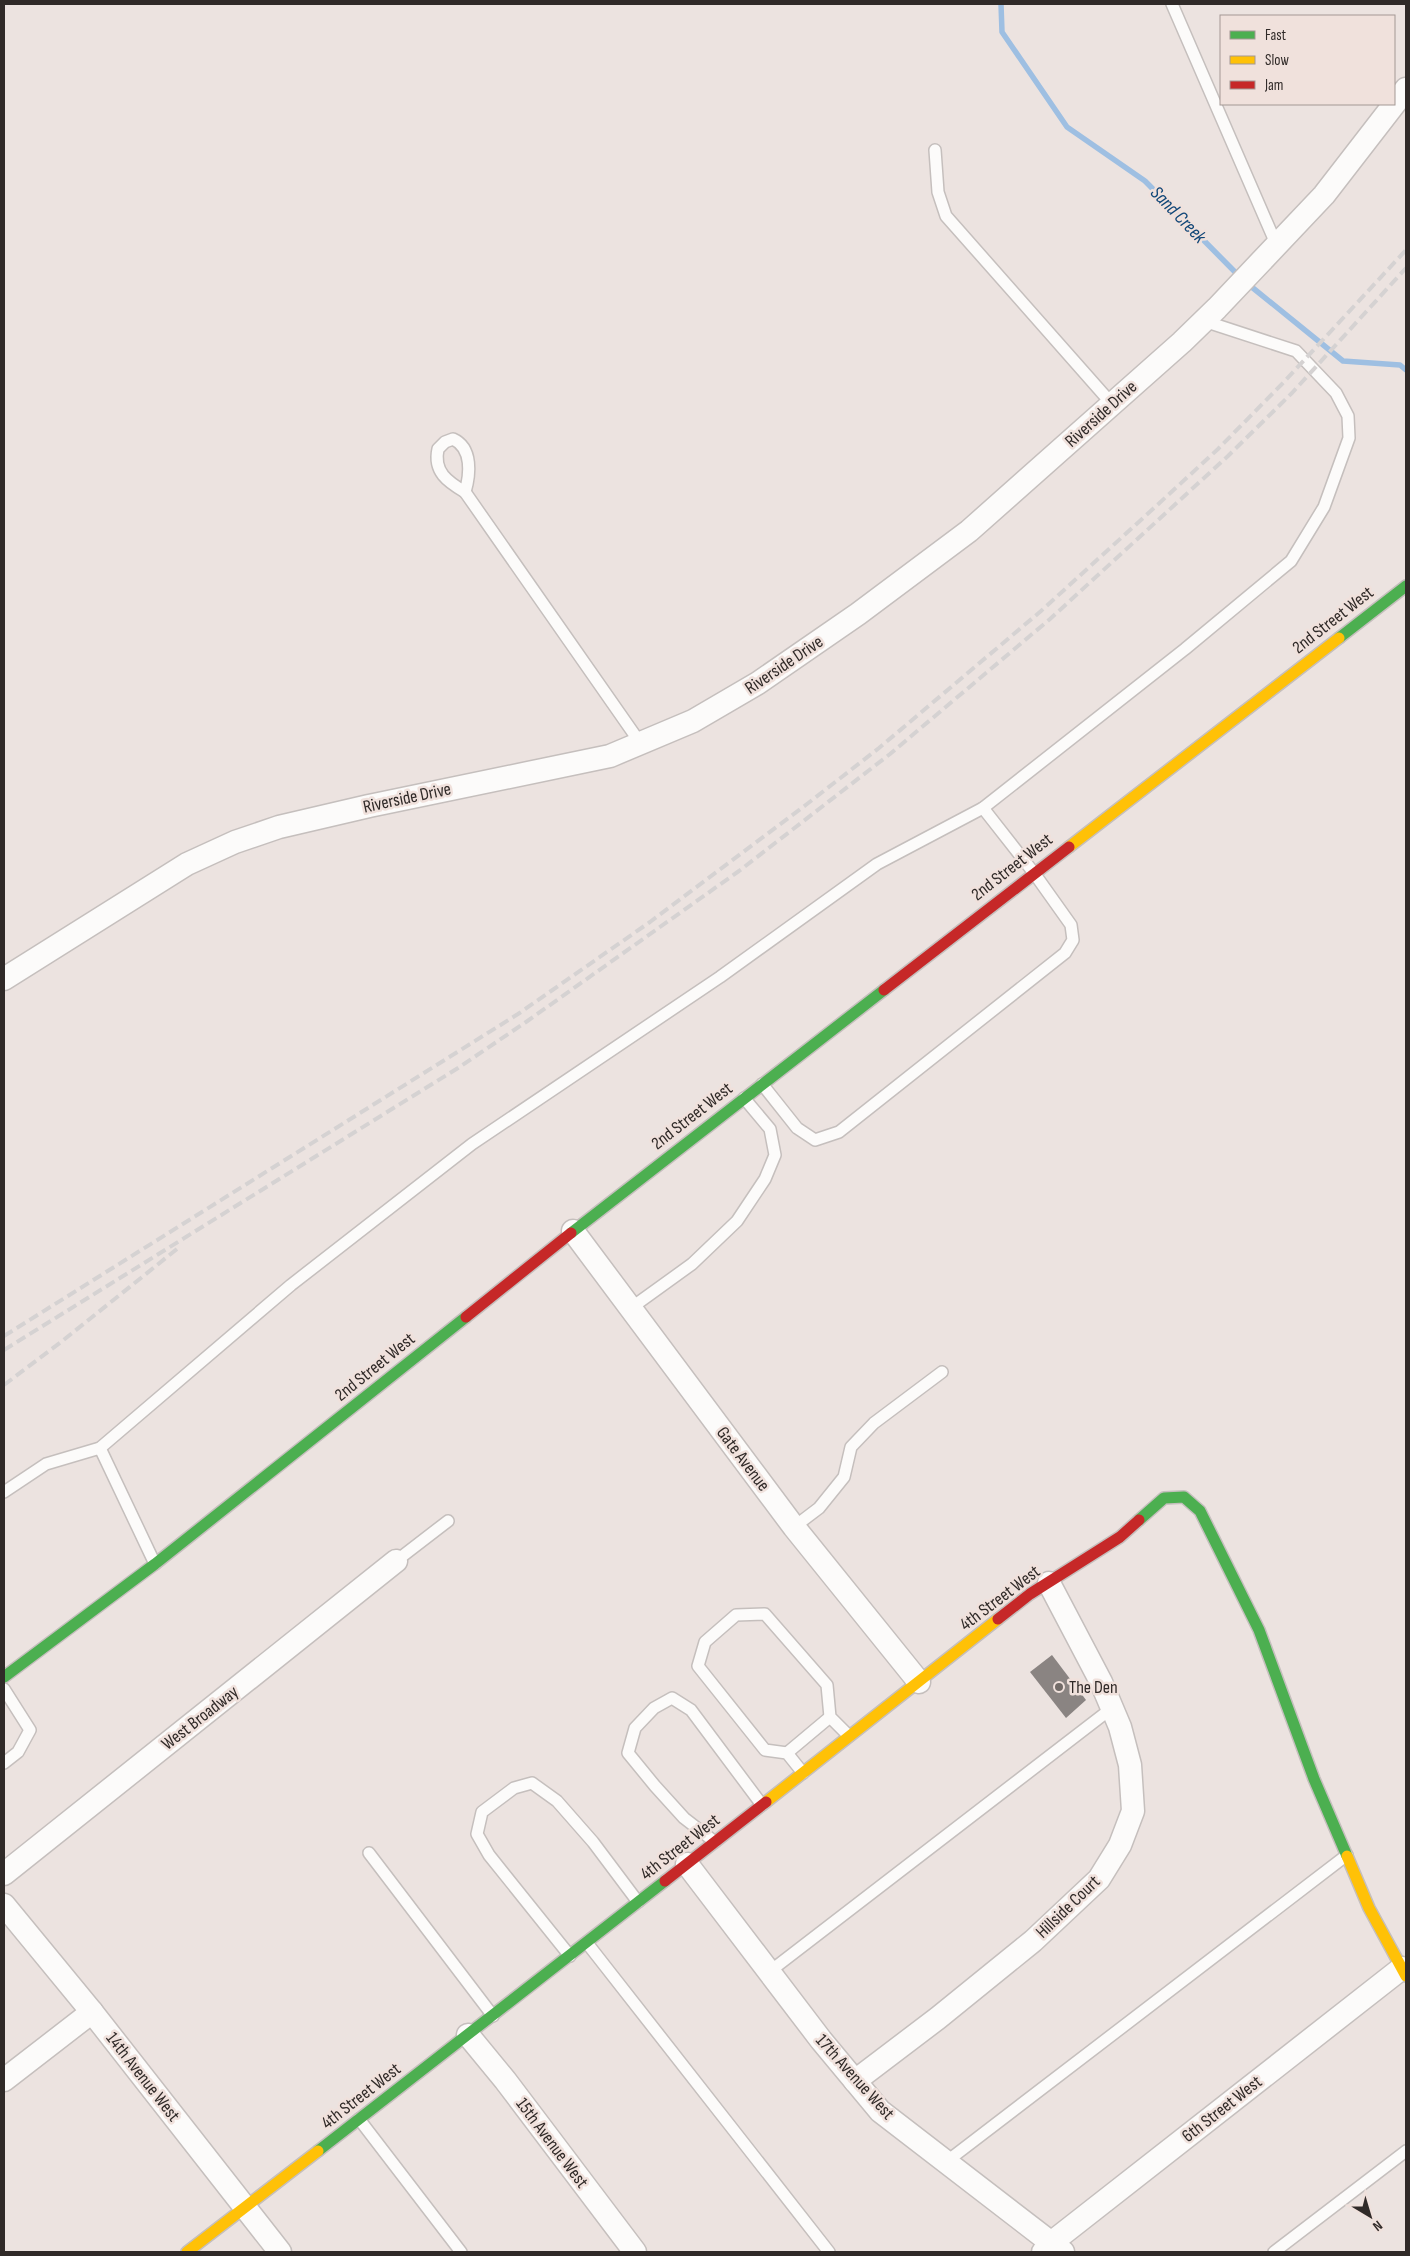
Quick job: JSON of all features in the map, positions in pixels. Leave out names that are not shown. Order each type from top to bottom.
[{"type":"street","name":"Riverside Drive","points":[[1395,103],[1406,89]]},
{"type":"street","name":"Riverside Drive","points":[[4,980],[187,864],[235,842],[279,827],[369,806],[610,756],[693,722],[758,683],[866,608],[984,518],[1204,321],[1277,246],[1324,194],[1394,105]]},
{"type":"street","name":"2nd Street West","points":[[4,1677],[155,1564],[573,1231],[1406,586]]},
{"type":"street","name":"Gate Avenue","points":[[573,1231],[794,1527],[919,1682]]},
{"type":"street","name":"4th Street West","points":[[187,2252],[587,1943],[1030,1594],[1120,1537],[1164,1498],[1184,1497],[1200,1511],[1260,1630],[1314,1779],[1346,1855]]},
{"type":"street","name":"West Broadway","points":[[4,1874],[396,1562]]},
{"type":"street","name":"Hillside Court","points":[[855,2081],[938,2018],[1034,1941],[1099,1879],[1120,1845],[1133,1811],[1130,1765],[1120,1727],[1049,1582]]},
{"type":"street","points":[[1346,1855],[1368,1908],[1404,1972]]},
{"type":"street","name":"17th Avenue West","points":[[686,1864],[880,2111],[946,2162],[1052,2249]]},
{"type":"street","name":"14th Avenue West","points":[[4,1905],[92,2012],[280,2252]]},
{"type":"street","name":"6th Street West","points":[[1052,2249],[1404,1972]]},
{"type":"street","points":[[4,2080],[92,2012]]},
{"type":"street","name":"15th Avenue West","points":[[468,2035],[505,2080],[635,2252]]},
{"type":"lane","points":[[1172,4],[1277,246]]},
{"type":"lane","points":[[935,150],[938,192],[946,216],[1112,404]]},
{"type":"lane","points":[[4,1492],[46,1464],[100,1448],[292,1286],[472,1144],[720,977],[876,864],[983,808],[1185,649],[1291,561],[1324,507],[1349,438],[1348,416],[1336,393],[1296,351],[1204,321]]},
{"type":"lane","points":[[466,492],[641,744]]},
{"type":"lane","points":[[762,1084],[797,1128],[815,1140],[839,1132],[1065,953],[1073,940],[1070,925],[1034,873],[983,808]]},
{"type":"lane","points":[[631,1308],[692,1264],[737,1221],[765,1179],[775,1154],[770,1129],[744,1098]]},
{"type":"lane","points":[[794,1527],[819,1508],[844,1477],[850,1446],[874,1423],[942,1372]]},
{"type":"lane","points":[[100,1448],[155,1564]]},
{"type":"lane","points":[[396,1562],[448,1521]]},
{"type":"lane","points":[[830,1717],[787,1752],[766,1750],[698,1666],[705,1642],[736,1615],[765,1614],[827,1685],[830,1717],[849,1736]]},
{"type":"lane","points":[[4,1689],[30,1730],[18,1752],[4,1763]]},
{"type":"lane","points":[[715,1842],[684,1818],[654,1786],[628,1753],[635,1728],[654,1708],[672,1698],[691,1710],[762,1805]]},
{"type":"lane","points":[[769,1972],[1112,1708]]},
{"type":"lane","points":[[787,1752],[803,1773]]},
{"type":"lane","points":[[570,1956],[489,1856],[477,1834],[482,1812],[514,1788],[532,1783],[557,1801],[593,1842],[638,1902]]},
{"type":"lane","points":[[369,1853],[493,2016]]},
{"type":"lane","points":[[946,2162],[1346,1855]]},
{"type":"lane","points":[[587,1943],[829,2252]]},
{"type":"lane","points":[[359,2120],[461,2252]]},
{"type":"lane","points":[[1274,2252],[1406,2151]]},
{"type":"building","name":"The Den","points":[[1052,1655],[1086,1700],[1066,1718],[1030,1672]]},
{"type":"waterway","name":"Sand Creek","points":[[1001,4],[1002,32],[1067,127],[1145,181],[1239,276]]},
{"type":"waterway","name":"Sand Creek","points":[[1248,284],[1343,361],[1400,365],[1406,370]]},
{"type":"railway","points":[[4,1336],[518,1014],[650,922],[807,804],[879,748],[1041,611],[1218,449],[1282,384],[1406,250]]},
{"type":"railway","points":[[4,1350],[458,1068],[739,871],[890,754],[1050,619],[1228,456],[1292,393],[1406,268]]},
{"type":"railway","points":[[4,1385],[177,1249]]},
{"type":"traffic: fast","points":[[1339,638],[1406,586]]},
{"type":"traffic: fast","points":[[571,1233],[884,990]]},
{"type":"traffic: fast","points":[[4,1677],[155,1564],[466,1317]]},
{"type":"traffic: fast","points":[[1139,1520],[1164,1498],[1184,1497],[1200,1511],[1259,1630],[1314,1779],[1347,1856]]},
{"type":"traffic: fast","points":[[318,2151],[665,1881]]},
{"type":"traffic: slow","points":[[1069,847],[1339,638]]},
{"type":"traffic: slow","points":[[766,1802],[998,1619]]},
{"type":"traffic: slow","points":[[1347,1856],[1369,1908],[1406,1976]]},
{"type":"traffic: slow","points":[[187,2252],[318,2151]]},
{"type":"traffic: jam","points":[[884,990],[1069,847]]},
{"type":"traffic: jam","points":[[466,1317],[571,1233]]},
{"type":"traffic: jam","points":[[998,1619],[1030,1594],[1120,1537],[1139,1520]]},
{"type":"traffic: jam","points":[[665,1881],[766,1802]]},
{"type":"place","name":"The Den","points":[[1059,1687]]}]
